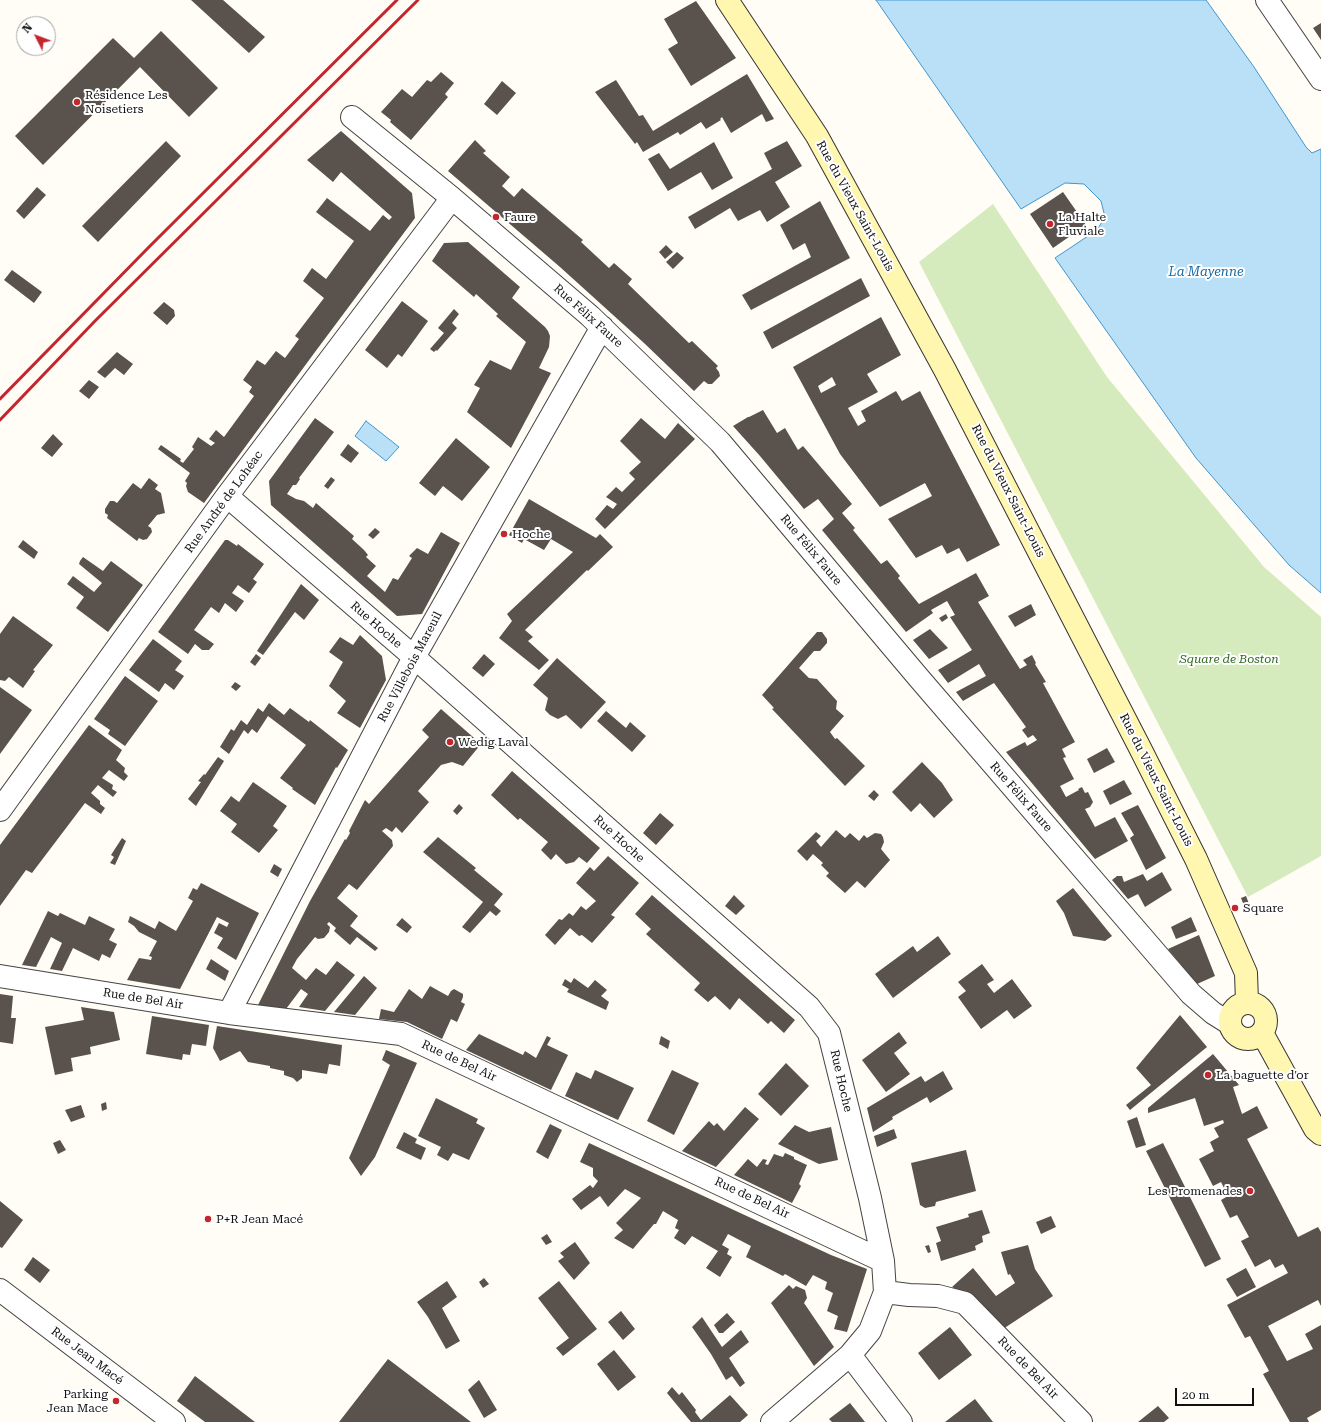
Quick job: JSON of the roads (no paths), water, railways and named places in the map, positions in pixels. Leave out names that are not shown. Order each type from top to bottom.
[{"type":"main road","name":"Rue du Vieux Saint-Louis","points":[[727,0],[816,136],[946,370],[1196,859],[1246,973],[1247,1002]]},
{"type":"main road","points":[[1247,1002],[1258,1005],[1263,1009],[1266,1015],[1265,1027],[1258,1037],[1252,1039],[1240,1038],[1235,1034],[1229,1023],[1230,1017],[1236,1007],[1241,1003],[1247,1002]]},
{"type":"main road","points":[[1262,1032],[1315,1129],[1321,1134]]},
{"type":"street","points":[[1268,0],[1321,79]]},
{"type":"street","name":"Rue Félix Faure","points":[[352,117],[452,198],[602,327],[720,442],[923,683],[1191,994],[1229,1023]]},
{"type":"street","name":"Rue André de Lohéac","points":[[0,810],[227,496],[452,198]]},
{"type":"street","name":"Rue Villebois Mareuil","points":[[229,1013],[414,657],[602,327]]},
{"type":"street","name":"Rue Hoche","points":[[227,496],[414,657],[809,1007],[829,1033],[870,1198],[883,1261],[885,1292]]},
{"type":"street","name":"Rue de Bel Air","points":[[0,976],[229,1013],[401,1034],[883,1261]]},
{"type":"street","name":"Rue Jean Macé","points":[[0,1290],[174,1422]]},
{"type":"street","points":[[772,1422],[850,1355],[870,1331],[885,1292]]},
{"type":"street","name":"Rue de Bel Air","points":[[885,1292],[938,1296],[966,1304],[1082,1422]]},
{"type":"street","points":[[850,1355],[901,1422]]},
{"type":"water","name":"La Mayenne","points":[[876,0],[1206,0],[1254,67],[1306,147],[1312,153],[1321,149],[1321,593],[1289,565],[1196,458],[1055,258],[1097,230],[1105,217],[1101,201],[1084,184],[1065,183],[1021,209]]},
{"type":"water","points":[[366,421],[399,447],[386,461],[355,436]]},
{"type":"railway","points":[[0,399],[148,248],[397,0]]},
{"type":"railway","points":[[0,420],[95,321],[418,0]]},
{"type":"place","name":"Résidence Les Noisetiers","points":[[77,102]]},
{"type":"place","name":"Faure","points":[[496,217]]},
{"type":"place","name":"La Halte Fluviale","points":[[1050,224]]},
{"type":"place","name":"Hoche","points":[[504,534]]},
{"type":"place","name":"Wedig Laval","points":[[450,742]]},
{"type":"place","name":"Square","points":[[1235,908]]},
{"type":"place","name":"La baguette d'or","points":[[1208,1075]]},
{"type":"place","name":"Les Promenades","points":[[1250,1191]]},
{"type":"place","name":"P+R Jean Macé","points":[[208,1219]]},
{"type":"place","name":"Parking Jean Mace","points":[[116,1401]]},
{"type":"park label","name":"Square de Boston","points":[[1229,659]]}]
